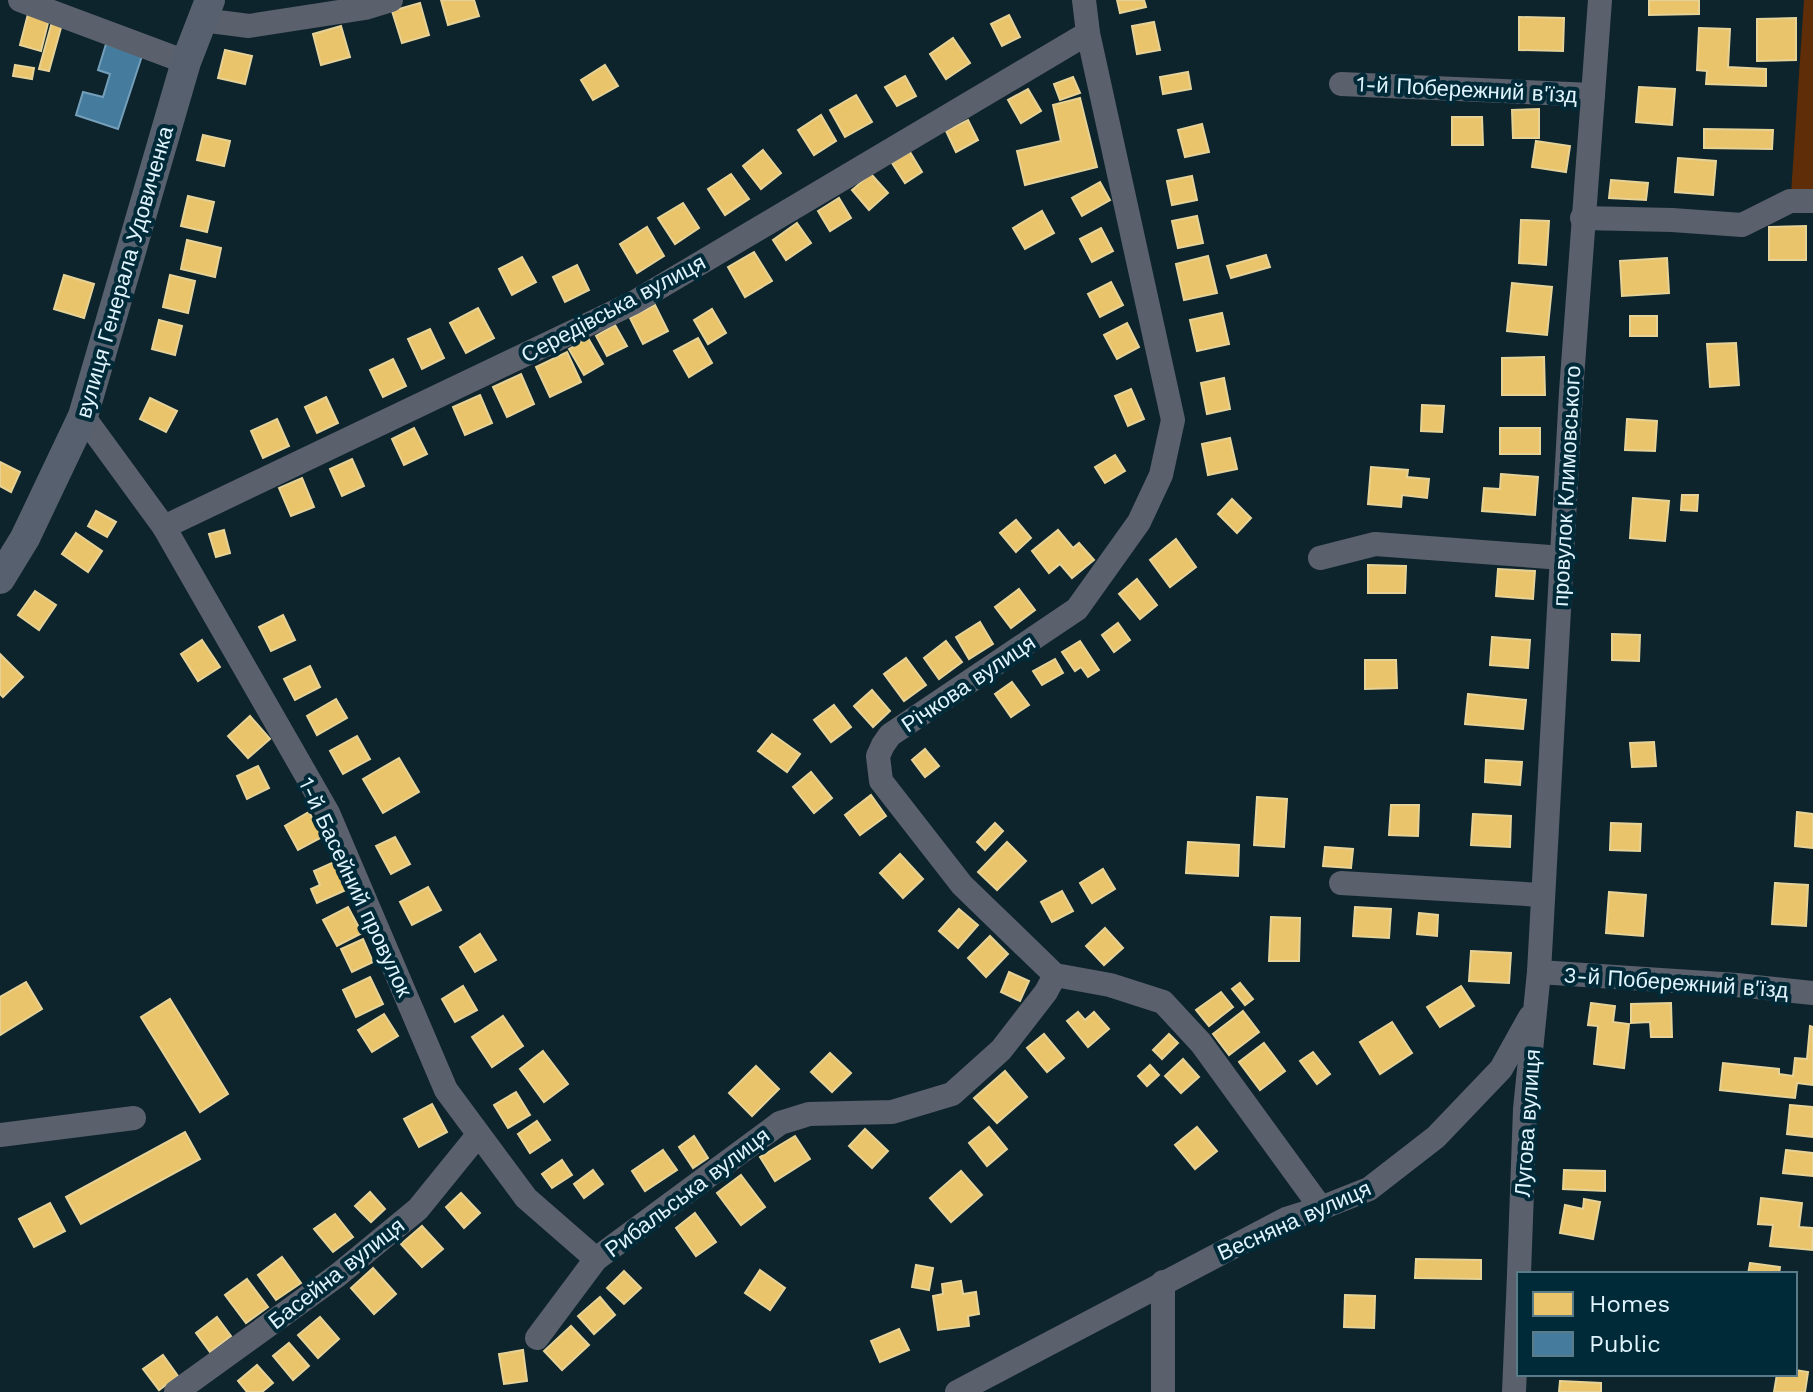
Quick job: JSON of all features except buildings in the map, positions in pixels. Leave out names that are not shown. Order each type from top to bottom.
[{"type":"main road","name":"вулиця Генерала Удовиченка","points":[[0,579],[25,538],[83,416],[186,62],[206,10]]},
{"type":"street","points":[[20,0],[186,62]]},
{"type":"street","points":[[206,10],[249,26],[365,8],[391,0]]},
{"type":"street","name":"Річкова вулиця","points":[[1055,975],[962,885],[888,791],[878,769],[878,756],[890,735],[1077,609],[1139,522],[1161,475],[1173,420],[1088,33],[1084,0]]},
{"type":"street","name":"провулок Климовського","points":[[1539,972],[1582,218],[1600,0]]},
{"type":"street","name":"Середівська вулиця","points":[[164,527],[633,303],[1088,33]]},
{"type":"street","name":"1-й Побережний в'їзд","points":[[1341,84],[1593,95]]},
{"type":"street","points":[[1582,218],[1742,225],[1790,201],[1813,201]]},
{"type":"street","name":"1-й Басейний провулок","points":[[83,416],[164,527],[328,813],[446,1090],[526,1198],[596,1259]]},
{"type":"street","points":[[1320,558],[1375,544],[1563,558]]},
{"type":"street","points":[[1341,883],[1541,895]]},
{"type":"street","name":"3-й Побережний в'їзд","points":[[1539,972],[1813,993]]},
{"type":"street","name":"Лугова вулиця","points":[[1519,1272],[1525,1109],[1539,972]]},
{"type":"street","points":[[1055,975],[1110,985],[1163,1002],[1201,1043],[1321,1208]]},
{"type":"street","name":"Рибальська вулиця","points":[[537,1338],[596,1259],[780,1123],[809,1114],[892,1112],[952,1094],[1001,1050],[1046,992],[1055,975]]},
{"type":"street","name":"Весняна вулиця","points":[[957,1392],[1286,1219],[1369,1189],[1436,1137],[1501,1069],[1535,1008]]},
{"type":"street","points":[[0,1135],[134,1118]]},
{"type":"street","name":"Басейна вулиця","points":[[176,1392],[338,1275],[418,1209],[478,1135]]},
{"type":"street","points":[[1163,1282],[1163,1392]]},
{"type":"street","name":"Лугова вулиця","points":[[1514,1392],[1517,1321]]},
{"type":"shaded area","points":[[1804,0],[1813,0],[1813,194],[1791,194]]}]
